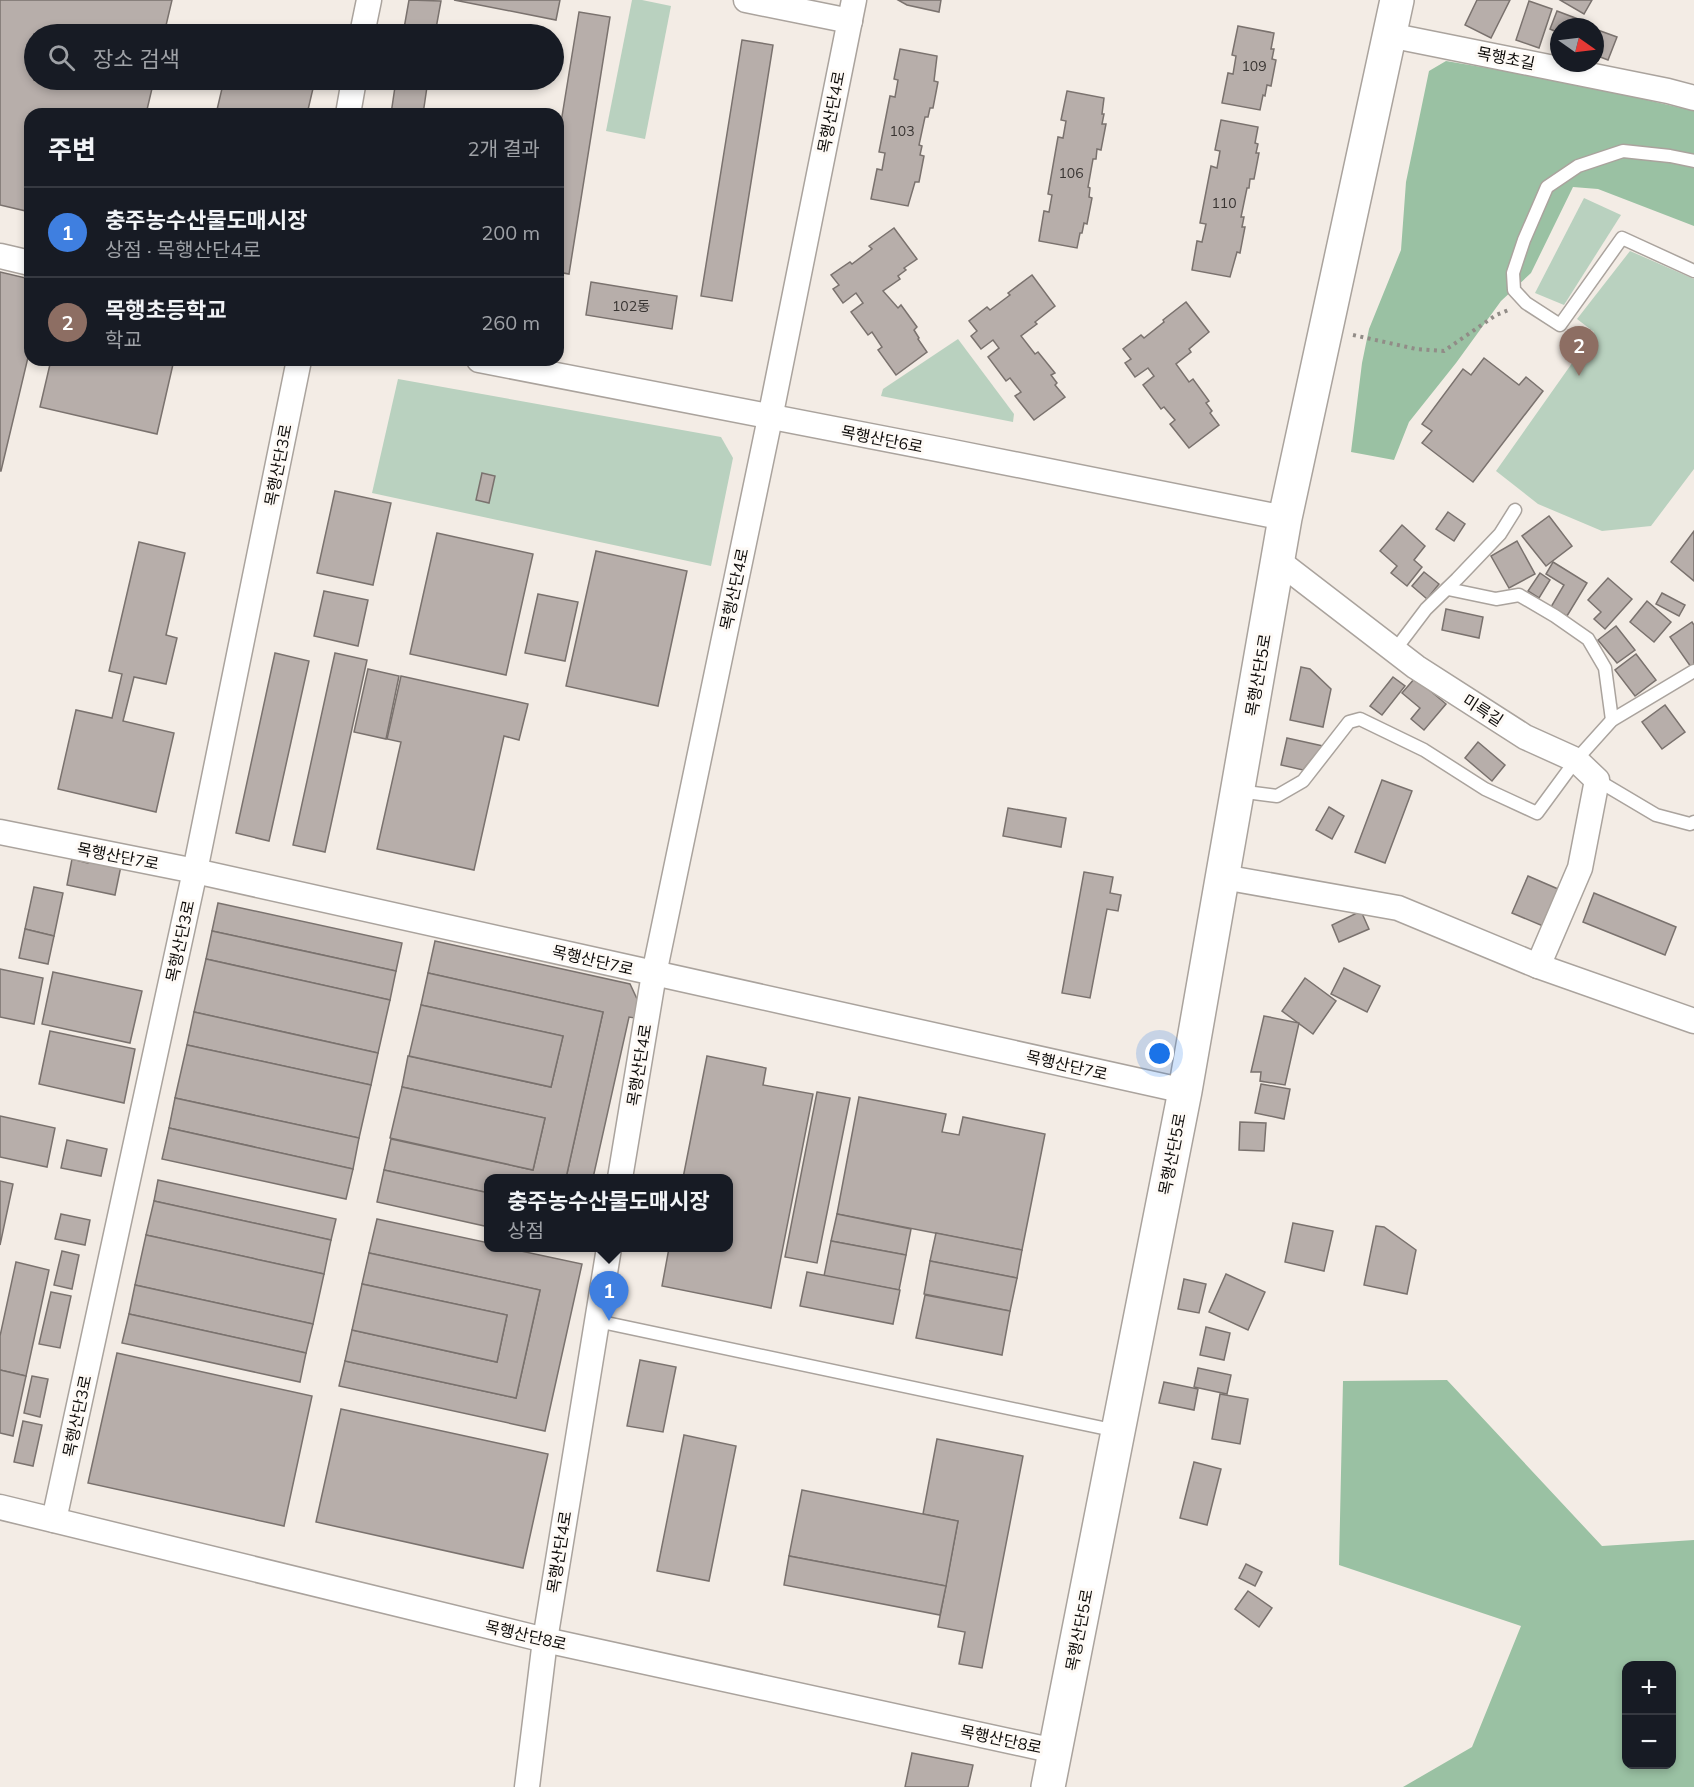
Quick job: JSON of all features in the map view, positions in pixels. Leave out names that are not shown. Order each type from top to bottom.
[{"type":"street","points":[[365,24],[369,0]]},
{"type":"street","points":[[746,0],[852,10]]},
{"type":"street","name":"목행산단5로","points":[[1048,1787],[1185,1091],[1285,518],[1397,0]]},
{"type":"street","name":"목행산단4로","points":[[622,1174],[654,974],[852,10]]},
{"type":"street","name":"목행초길","points":[[1389,35],[1694,98]]},
{"type":"street","points":[[349,108],[352,90]]},
{"type":"street","points":[[0,256],[24,262]]},
{"type":"street","name":"목행산단3로","points":[[54,1520],[195,871],[298,366]]},
{"type":"street","name":"목행산단6로","points":[[509,366],[770,418],[1071,474],[1285,518]]},
{"type":"street","name":"미륵길","points":[[1277,560],[1416,667],[1525,737],[1576,760],[1597,780]]},
{"type":"street","points":[[1538,966],[1580,868],[1597,780]]},
{"type":"street","name":"목행산단7로","points":[[0,832],[195,871],[1185,1091]]},
{"type":"street","points":[[1223,877],[1398,908],[1538,966],[1694,1020]]},
{"type":"street","name":"목행산단4로","points":[[527,1787],[545,1640],[608,1252]]},
{"type":"street","name":"목행산단8로","points":[[0,1507],[545,1640],[1055,1751]]},
{"type":"lane","points":[[1694,161],[1623,151],[1578,166],[1547,187],[1524,240],[1513,273],[1514,290],[1526,303],[1560,325],[1622,238],[1694,271]]},
{"type":"lane","points":[[1395,650],[1426,609],[1500,534],[1515,510]]},
{"type":"lane","points":[[1448,589],[1496,599],[1519,596],[1555,616],[1588,639],[1605,668],[1612,720]]},
{"type":"lane","points":[[1238,791],[1277,796],[1303,781],[1349,722],[1360,719],[1424,750],[1485,789],[1537,813],[1576,760],[1612,720],[1691,677]]},
{"type":"lane","points":[[1597,780],[1656,815],[1690,824],[1694,822]]},
{"type":"lane","points":[[597,1321],[1118,1431]]},
{"type":"path","points":[[1353,335],[1416,350],[1444,351],[1496,315],[1526,303]]},
{"type":"green space","points":[[632,0],[671,6],[645,139],[606,131]]},
{"type":"green space","points":[[1446,61],[1571,82],[1694,111],[1694,226],[1598,189],[1573,187],[1531,273],[1501,301],[1409,422],[1394,460],[1351,452],[1362,363],[1369,329],[1401,250],[1406,182],[1429,71]]},
{"type":"green space","points":[[1584,198],[1621,215],[1564,305],[1535,293]]},
{"type":"green space","points":[[1630,251],[1694,279],[1694,469],[1651,526],[1602,531],[1538,504],[1496,471],[1594,332],[1577,319]]},
{"type":"green space","points":[[958,339],[1014,414],[1013,422],[881,396],[883,389]]},
{"type":"green space","points":[[398,379],[721,437],[733,458],[711,566],[372,493]]},
{"type":"green space","points":[[1447,1380],[1602,1546],[1694,1540],[1694,1787],[1403,1787],[1472,1747],[1521,1626],[1339,1565],[1343,1381]]},
{"type":"building","points":[[0,0],[172,0],[166,24],[24,24],[24,90],[152,90],[147,108],[24,108],[24,211],[0,205]]},
{"type":"building","points":[[409,0],[441,1],[437,24],[405,24]]},
{"type":"building","points":[[454,0],[560,0],[556,20]]},
{"type":"building","points":[[898,0],[941,0],[939,12],[907,5]]},
{"type":"building","points":[[1477,0],[1510,0],[1491,38],[1465,25]]},
{"type":"building","points":[[1560,0],[1592,0],[1584,14]]},
{"type":"building","points":[[1529,1],[1552,9],[1539,48],[1516,40]]},
{"type":"building","points":[[1557,11],[1575,18],[1554,18]]},
{"type":"building","points":[[579,12],[610,17],[569,274],[564,273],[563,108]]},
{"type":"building","points":[[1238,26],[1274,33],[1271,49],[1274,49],[1272,59],[1276,60],[1271,86],[1267,85],[1260,110],[1222,103],[1228,73],[1233,74],[1236,56],[1232,55]]},
{"type":"building","points":[[1604,32],[1617,37],[1608,60],[1604,58]]},
{"type":"building","points":[[742,40],[773,45],[732,301],[701,296]]},
{"type":"building","points":[[900,49],[937,56],[934,81],[938,82],[933,108],[930,108],[928,117],[925,117],[919,145],[922,146],[920,155],[924,156],[919,182],[915,182],[908,206],[871,199],[877,169],[882,170],[885,153],[879,152],[890,96],[895,97],[898,80],[894,79]]},
{"type":"building","points":[[222,90],[313,90],[308,108],[217,108]]},
{"type":"building","points":[[395,90],[427,90],[424,108],[392,108]]},
{"type":"building","points":[[1067,91],[1104,98],[1102,124],[1106,124],[1101,150],[1097,149],[1096,159],[1093,159],[1088,187],[1090,188],[1089,197],[1092,198],[1087,224],[1084,223],[1077,248],[1039,241],[1044,211],[1049,212],[1052,195],[1048,194],[1058,137],[1063,138],[1066,121],[1061,120]]},
{"type":"building","points":[[1221,120],[1258,127],[1255,143],[1258,144],[1256,153],[1259,153],[1254,179],[1250,179],[1241,217],[1244,217],[1242,227],[1245,227],[1240,253],[1237,252],[1230,277],[1192,270],[1197,241],[1202,242],[1206,224],[1200,223],[1211,166],[1217,168],[1220,151],[1215,150]]},
{"type":"building","points":[[894,228],[917,259],[904,268],[906,270],[898,276],[900,279],[883,291],[898,308],[901,305],[917,327],[914,330],[927,352],[896,375],[878,350],[882,347],[872,332],[868,335],[851,312],[863,303],[856,293],[843,303],[833,289],[839,285],[831,275],[850,262],[852,264],[872,249],[869,246]]},
{"type":"building","points":[[0,272],[24,278],[24,366],[26,366],[0,471]]},
{"type":"building","points":[[1032,275],[1055,306],[1021,336],[1035,354],[1038,352],[1055,373],[1051,375],[1057,383],[1055,385],[1065,397],[1034,420],[1015,396],[1021,392],[1010,378],[1006,381],[988,357],[999,348],[993,340],[981,349],[971,336],[977,331],[969,321],[987,307],[990,310]]},
{"type":"building","points":[[591,282],[677,296],[672,329],[586,315]]},
{"type":"building","points":[[1186,302],[1209,332],[1189,349],[1191,352],[1176,364],[1189,382],[1193,379],[1209,401],[1206,403],[1212,411],[1210,413],[1219,425],[1189,448],[1170,424],[1175,420],[1164,407],[1161,409],[1143,385],[1154,376],[1148,368],[1135,377],[1125,363],[1131,359],[1123,349],[1141,335],[1144,338]]},
{"type":"building","points":[[1484,358],[1519,385],[1526,377],[1543,391],[1473,482],[1422,443],[1432,431],[1422,424],[1463,369],[1471,375]]},
{"type":"building","points":[[50,366],[173,366],[157,434],[40,407]]},
{"type":"building","points":[[482,473],[495,476],[489,503],[476,500]]},
{"type":"building","points":[[335,491],[391,503],[373,585],[317,573]]},
{"type":"building","points":[[1448,512],[1465,524],[1454,541],[1436,529]]},
{"type":"building","points":[[1549,516],[1572,546],[1546,566],[1522,536]]},
{"type":"building","points":[[1402,525],[1425,546],[1414,560],[1422,567],[1407,586],[1391,573],[1397,566],[1380,551]]},
{"type":"building","points":[[1694,531],[1694,581],[1671,562]]},
{"type":"building","points":[[437,533],[533,554],[506,675],[410,654]]},
{"type":"building","points":[[1517,541],[1535,574],[1509,588],[1491,556]]},
{"type":"building","points":[[139,542],[185,553],[166,635],[177,638],[166,684],[134,677],[123,721],[174,733],[156,812],[58,789],[76,710],[112,718],[122,674],[109,671]]},
{"type":"building","points":[[596,551],[687,571],[658,706],[566,686]]},
{"type":"building","points":[[1553,562],[1587,583],[1567,616],[1551,607],[1564,585],[1546,574]]},
{"type":"building","points":[[1424,572],[1439,584],[1427,599],[1412,586]]},
{"type":"building","points":[[1540,573],[1550,580],[1539,598],[1528,591]]},
{"type":"building","points":[[1608,578],[1632,599],[1605,629],[1594,619],[1601,612],[1588,600]]},
{"type":"building","points":[[324,591],[368,600],[358,646],[314,636]]},
{"type":"building","points":[[1662,593],[1685,605],[1679,616],[1656,604]]},
{"type":"building","points":[[538,594],[578,602],[565,661],[525,653]]},
{"type":"building","points":[[1647,601],[1671,622],[1654,642],[1630,622]]},
{"type":"building","points":[[1446,609],[1483,617],[1479,638],[1442,630]]},
{"type":"building","points":[[1692,622],[1694,625],[1694,665],[1691,667],[1670,637]]},
{"type":"building","points":[[1616,626],[1635,650],[1617,663],[1598,640]]},
{"type":"building","points":[[275,653],[309,661],[269,841],[236,833]]},
{"type":"building","points":[[335,653],[367,660],[325,852],[293,845]]},
{"type":"building","points":[[1636,654],[1656,680],[1635,696],[1615,670]]},
{"type":"building","points":[[1301,667],[1310,669],[1331,689],[1323,727],[1290,720]]},
{"type":"building","points":[[368,669],[399,676],[386,739],[354,732]]},
{"type":"building","points":[[401,676],[528,704],[519,740],[504,736],[474,870],[377,849],[401,742],[387,739]]},
{"type":"building","points":[[1393,677],[1405,686],[1382,715],[1370,706]]},
{"type":"building","points":[[1415,678],[1446,704],[1424,730],[1411,719],[1420,708],[1402,693]]},
{"type":"building","points":[[1665,705],[1685,732],[1662,749],[1642,722]]},
{"type":"building","points":[[1287,738],[1323,746],[1303,770],[1281,765]]},
{"type":"building","points":[[1478,742],[1505,765],[1492,781],[1465,758]]},
{"type":"building","points":[[1382,780],[1412,791],[1385,863],[1355,852]]},
{"type":"building","points":[[1329,807],[1344,816],[1332,839],[1316,830]]},
{"type":"building","points":[[1008,808],[1066,818],[1061,847],[1003,836]]},
{"type":"building","points":[[90,854],[122,861],[115,895],[67,885],[72,859],[88,863]]},
{"type":"building","points":[[1084,872],[1113,877],[1110,893],[1121,895],[1118,911],[1107,909],[1090,998],[1062,993]]},
{"type":"building","points":[[1528,876],[1558,889],[1543,926],[1512,913]]},
{"type":"building","points":[[34,887],[63,893],[54,936],[25,929]]},
{"type":"building","points":[[1594,893],[1676,927],[1665,955],[1583,922]]},
{"type":"building","points":[[218,903],[402,943],[396,971],[212,931]]},
{"type":"building","points":[[1361,911],[1369,929],[1339,942],[1332,925]]},
{"type":"building","points":[[25,929],[54,936],[48,964],[19,958]]},
{"type":"building","points":[[212,931],[396,971],[390,1000],[206,959]]},
{"type":"building","points":[[435,941],[630,984],[638,1001],[635,1018],[629,1017],[594,1174],[567,1174],[603,1012],[428,973]]},
{"type":"building","points":[[206,959],[390,1000],[378,1053],[194,1012]]},
{"type":"building","points":[[1344,968],[1380,986],[1367,1012],[1331,994]]},
{"type":"building","points":[[0,969],[43,978],[34,1024],[0,1017]]},
{"type":"building","points":[[53,972],[142,991],[130,1043],[42,1024]]},
{"type":"building","points":[[428,973],[603,1012],[567,1174],[484,1174],[484,1192],[384,1170],[391,1139],[533,1170],[545,1118],[402,1087],[408,1056],[551,1087],[563,1036],[421,1005]]},
{"type":"building","points":[[1305,978],[1336,1001],[1313,1034],[1282,1011]]},
{"type":"building","points":[[421,1005],[563,1036],[551,1087],[409,1056]]},
{"type":"building","points":[[194,1012],[378,1053],[371,1085],[187,1045]]},
{"type":"building","points":[[1264,1016],[1299,1023],[1285,1085],[1260,1081],[1261,1072],[1251,1072]]},
{"type":"building","points":[[50,1031],[135,1049],[124,1103],[39,1084]]},
{"type":"building","points":[[187,1045],[371,1085],[359,1138],[175,1098]]},
{"type":"building","points":[[707,1056],[766,1068],[763,1085],[813,1094],[771,1308],[662,1286],[668,1252],[733,1252],[733,1174],[684,1174]]},
{"type":"building","points":[[1261,1084],[1290,1089],[1284,1119],[1255,1113]]},
{"type":"building","points":[[402,1087],[545,1118],[533,1170],[390,1138]]},
{"type":"building","points":[[817,1092],[850,1098],[817,1263],[785,1257]]},
{"type":"building","points":[[859,1097],[946,1114],[942,1132],[959,1135],[963,1117],[1045,1134],[1022,1250],[837,1214]]},
{"type":"building","points":[[175,1098],[359,1138],[353,1169],[169,1128]]},
{"type":"building","points":[[0,1116],[55,1128],[47,1167],[0,1157]]},
{"type":"building","points":[[1240,1122],[1266,1123],[1264,1151],[1239,1150]]},
{"type":"building","points":[[169,1128],[353,1169],[346,1199],[162,1159]]},
{"type":"building","points":[[67,1140],[107,1149],[101,1176],[61,1168]]},
{"type":"building","points":[[384,1170],[484,1192],[484,1226],[377,1202]]},
{"type":"building","points":[[158,1180],[336,1219],[331,1240],[154,1201]]},
{"type":"building","points":[[0,1181],[13,1184],[0,1245]]},
{"type":"building","points":[[154,1201],[331,1240],[324,1274],[146,1235]]},
{"type":"building","points":[[61,1214],[90,1220],[85,1245],[55,1239]]},
{"type":"building","points":[[837,1214],[911,1229],[906,1255],[831,1241]]},
{"type":"building","points":[[377,1219],[484,1242],[484,1252],[526,1252],[582,1264],[545,1431],[339,1386],[345,1361],[516,1398],[540,1290],[369,1253]]},
{"type":"building","points":[[1293,1223],[1333,1231],[1324,1271],[1285,1262]]},
{"type":"building","points":[[1376,1226],[1384,1227],[1416,1250],[1407,1294],[1364,1285]]},
{"type":"building","points":[[936,1233],[1022,1250],[1017,1278],[930,1261]]},
{"type":"building","points":[[146,1235],[324,1274],[313,1324],[135,1285]]},
{"type":"building","points":[[831,1241],[906,1255],[899,1290],[824,1276]]},
{"type":"building","points":[[62,1251],[79,1255],[72,1289],[54,1285]]},
{"type":"building","points":[[369,1253],[540,1290],[516,1398],[345,1361],[352,1330],[497,1362],[507,1315],[362,1284]]},
{"type":"building","points":[[930,1261],[1017,1278],[1010,1311],[924,1294]]},
{"type":"building","points":[[16,1262],[49,1270],[26,1376],[0,1370],[0,1336]]},
{"type":"building","points":[[807,1272],[900,1290],[893,1324],[800,1306]]},
{"type":"building","points":[[1226,1274],[1265,1292],[1248,1330],[1209,1312]]},
{"type":"building","points":[[1184,1279],[1206,1284],[1199,1313],[1178,1309]]},
{"type":"building","points":[[362,1284],[507,1315],[497,1362],[352,1330]]},
{"type":"building","points":[[135,1285],[313,1324],[306,1353],[129,1314]]},
{"type":"building","points":[[51,1292],[71,1296],[60,1348],[39,1344]]},
{"type":"building","points":[[925,1295],[1010,1311],[1002,1355],[916,1338]]},
{"type":"building","points":[[129,1314],[306,1353],[300,1382],[122,1343]]},
{"type":"building","points":[[1206,1327],[1230,1333],[1224,1360],[1200,1355]]},
{"type":"building","points":[[117,1353],[312,1396],[284,1526],[88,1483]]},
{"type":"building","points":[[640,1360],[676,1367],[663,1432],[627,1426]]},
{"type":"building","points":[[1198,1368],[1231,1375],[1227,1394],[1194,1387]]},
{"type":"building","points":[[0,1370],[26,1376],[13,1436],[0,1433]]},
{"type":"building","points":[[32,1376],[48,1379],[40,1417],[24,1413]]},
{"type":"building","points":[[1164,1382],[1198,1389],[1194,1410],[1159,1403]]},
{"type":"building","points":[[1220,1394],[1248,1399],[1240,1444],[1212,1439]]},
{"type":"building","points":[[341,1409],[548,1454],[523,1568],[316,1522]]},
{"type":"building","points":[[23,1421],[42,1425],[33,1466],[14,1462]]},
{"type":"building","points":[[684,1435],[736,1446],[709,1581],[657,1571]]},
{"type":"building","points":[[937,1439],[1023,1456],[982,1668],[959,1664],[965,1632],[938,1627],[958,1521],[923,1514]]},
{"type":"building","points":[[1194,1462],[1221,1469],[1207,1525],[1180,1518]]},
{"type":"building","points":[[802,1490],[958,1521],[946,1586],[789,1556]]},
{"type":"building","points":[[789,1556],[946,1586],[940,1615],[784,1585]]},
{"type":"building","points":[[1246,1564],[1262,1572],[1255,1586],[1239,1578]]},
{"type":"building","points":[[1248,1591],[1272,1608],[1259,1627],[1235,1609]]},
{"type":"building","points":[[912,1753],[973,1765],[968,1787],[905,1787]]},
{"type":"place","name":"목행초등학교","points":[[1579,376]]},
{"type":"place","name":"충주농수산물도매시장","points":[[609,1321]]}]
